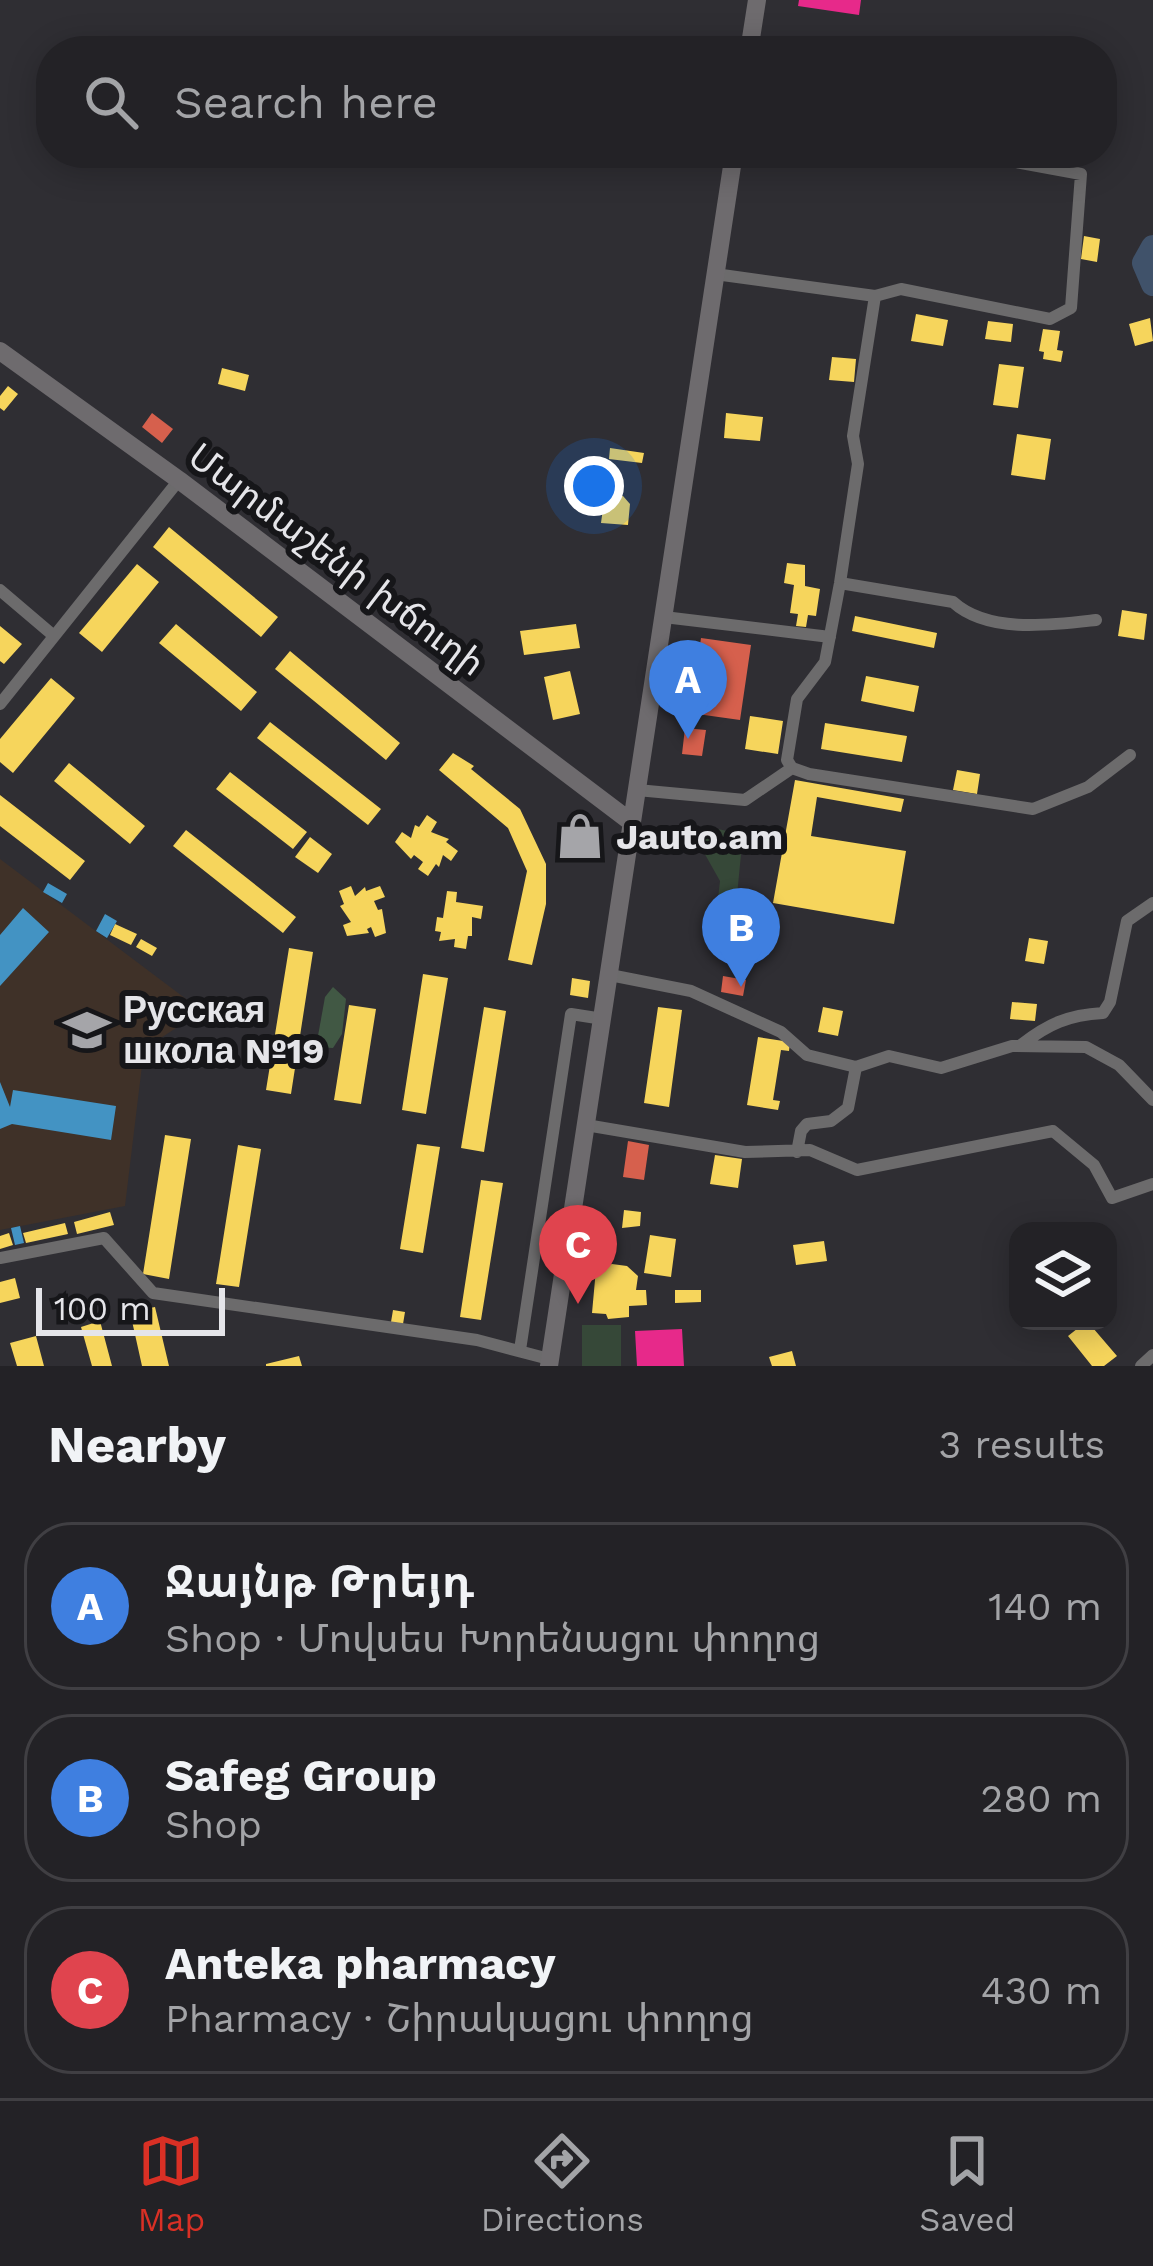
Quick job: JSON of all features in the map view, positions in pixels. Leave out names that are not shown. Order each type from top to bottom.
[{"type":"main road","points":[[751,36],[757,0]]},
{"type":"main road","points":[[549,1362],[732,168]]},
{"type":"main road","name":"Մարմաշենի խճուղի","points":[[0,351],[632,822]]},
{"type":"street","points":[[715,274],[875,296],[901,289],[1050,320],[1071,308],[1082,174],[1049,168]]},
{"type":"street","points":[[875,296],[854,436],[858,464],[830,637],[825,662],[797,698],[787,760],[792,768],[809,774],[1033,808],[1088,787],[1130,754]]},
{"type":"street","points":[[0,704],[179,480]]},
{"type":"street","points":[[840,583],[953,602],[967,615],[1040,626],[1096,620]]},
{"type":"street","points":[[0,590],[54,636]]},
{"type":"street","points":[[664,617],[830,637]]},
{"type":"street","points":[[637,790],[745,800],[792,768]]},
{"type":"street","points":[[1021,1045],[1049,1023],[1103,1013],[1110,1002],[1127,921],[1153,903]]},
{"type":"street","points":[[610,974],[691,992],[781,1031],[807,1055],[856,1066],[889,1056],[941,1068],[1021,1045],[1099,1051],[1153,1100]]},
{"type":"street","points":[[520,1350],[571,1014],[603,1019]]},
{"type":"street","points":[[797,1152],[807,1124],[842,1117],[856,1066]]},
{"type":"street","points":[[586,1125],[745,1152],[810,1150],[857,1170],[1053,1131],[1094,1165],[1112,1198],[1153,1184]]},
{"type":"street","points":[[0,1258],[104,1238],[153,1293],[477,1340],[549,1362]]},
{"type":"street","points":[[1141,1366],[1153,1355]]},
{"type":"shaded area","name":"Русская школа №19","points":[[0,859],[202,1011],[144,1049],[125,1206],[0,1230]]},
{"type":"green space","points":[[702,826],[743,834],[735,916],[730,919],[716,917],[720,881],[693,833]]},
{"type":"green space","points":[[333,987],[346,999],[342,1034],[333,1048],[316,1047],[325,997]]},
{"type":"green space","points":[[582,1325],[621,1325],[621,1366],[582,1366]]},
{"type":"building: Homes","points":[[1084,236],[1100,239],[1097,262],[1081,259]]},
{"type":"building: Homes","points":[[916,314],[948,320],[943,346],[911,341]]},
{"type":"building: Homes","points":[[1150,318],[1153,341],[1135,346],[1129,324]]},
{"type":"building: Homes","points":[[988,321],[1013,324],[1011,342],[985,339]]},
{"type":"building: Homes","points":[[1043,329],[1060,331],[1057,350],[1063,351],[1061,362],[1043,359],[1044,352],[1039,351]]},
{"type":"building: Homes","points":[[832,357],[856,359],[854,382],[829,380]]},
{"type":"building: Homes","points":[[999,364],[1024,367],[1018,408],[993,405]]},
{"type":"building: Homes","points":[[222,368],[249,375],[245,391],[218,384]]},
{"type":"building: Homes","points":[[8,386],[18,394],[4,411],[0,396]]},
{"type":"building: Homes","points":[[726,413],[763,417],[760,441],[724,438]]},
{"type":"building: Homes","points":[[1017,434],[1051,439],[1045,480],[1011,475]]},
{"type":"building: Homes","points":[[610,448],[644,453],[642,463],[609,459]]},
{"type":"building: Homes","points":[[605,494],[623,496],[630,504],[628,525],[601,523]]},
{"type":"building: Homes","points":[[169,527],[278,617],[261,637],[153,547]]},
{"type":"building: Homes","points":[[787,563],[805,565],[805,586],[820,589],[816,616],[808,615],[806,627],[796,626],[798,614],[790,613],[794,585],[784,583]]},
{"type":"building: Homes","points":[[137,564],[159,582],[102,652],[79,633]]},
{"type":"building: Homes","points":[[1122,610],[1147,614],[1144,640],[1118,636]]},
{"type":"building: Homes","points":[[855,616],[937,633],[934,648],[852,631]]},
{"type":"building: Homes","points":[[176,624],[257,692],[241,711],[159,643]]},
{"type":"building: Homes","points":[[576,624],[580,648],[524,655],[520,631]]},
{"type":"building: Homes","points":[[0,626],[22,644],[4,664],[0,661]]},
{"type":"building: Homes","points":[[290,651],[400,743],[386,760],[275,669]]},
{"type":"building: Homes","points":[[570,671],[580,714],[553,720],[544,677]]},
{"type":"building: Homes","points":[[866,676],[919,686],[914,712],[861,701]]},
{"type":"building: Homes","points":[[51,678],[75,698],[13,773],[0,762],[0,739]]},
{"type":"building: Homes","points":[[750,716],[783,721],[778,754],[745,749]]},
{"type":"building: Homes","points":[[270,722],[381,809],[368,825],[257,738]]},
{"type":"building: Homes","points":[[825,723],[907,736],[902,762],[821,749]]},
{"type":"building: Homes","points":[[453,753],[520,809],[546,864],[546,904],[532,965],[508,960],[527,871],[508,828],[439,770]]},
{"type":"building: Homes","points":[[69,763],[145,826],[130,844],[54,781]]},
{"type":"building: Homes","points":[[957,770],[980,774],[977,794],[953,790]]},
{"type":"building: Homes","points":[[230,772],[307,832],[293,849],[216,789]]},
{"type":"building: Homes","points":[[795,780],[904,799],[901,812],[817,797],[811,836],[906,851],[894,924],[773,903]]},
{"type":"building: Homes","points":[[0,795],[85,861],[70,880],[0,826]]},
{"type":"building: Homes","points":[[427,815],[437,822],[431,832],[449,839],[446,842],[458,851],[451,861],[443,855],[439,867],[436,864],[428,876],[418,869],[423,862],[414,855],[411,859],[395,842],[402,832],[411,838],[415,825],[419,827]]},
{"type":"building: Homes","points":[[186,830],[296,917],[283,933],[173,846]]},
{"type":"building: Homes","points":[[310,837],[332,854],[318,873],[295,857]]},
{"type":"building: Homes","points":[[351,886],[355,896],[365,887],[366,891],[380,886],[385,897],[374,901],[382,909],[386,933],[375,937],[371,927],[369,933],[347,936],[343,925],[351,922],[340,906],[344,904],[339,891]]},
{"type":"building: Homes","points":[[447,891],[457,892],[456,902],[483,906],[481,919],[472,917],[466,949],[454,947],[455,939],[439,941],[441,932],[435,931],[437,917],[443,918]]},
{"type":"building: Homes","points":[[115,924],[137,934],[131,945],[110,935]]},
{"type":"building: Homes","points":[[1029,938],[1048,941],[1044,964],[1025,961]]},
{"type":"building: Homes","points":[[141,939],[157,948],[152,956],[136,947]]},
{"type":"building: Homes","points":[[289,948],[313,952],[291,1094],[266,1090]]},
{"type":"building: Homes","points":[[423,974],[448,978],[426,1114],[402,1110]]},
{"type":"building: Homes","points":[[572,978],[590,981],[588,998],[570,995]]},
{"type":"building: Homes","points":[[1012,1002],[1037,1004],[1035,1021],[1010,1019]]},
{"type":"building: Homes","points":[[349,1005],[376,1009],[361,1104],[334,1100]]},
{"type":"building: Homes","points":[[484,1007],[506,1011],[484,1152],[461,1148]]},
{"type":"building: Homes","points":[[658,1007],[682,1010],[669,1107],[644,1103]]},
{"type":"building: Homes","points":[[823,1007],[843,1011],[838,1036],[818,1032]]},
{"type":"building: Homes","points":[[758,1037],[790,1042],[789,1051],[781,1050],[773,1100],[780,1101],[778,1110],[747,1105]]},
{"type":"building: Homes","points":[[165,1135],[191,1139],[169,1279],[143,1274]]},
{"type":"building: Homes","points":[[417,1144],[440,1147],[423,1253],[400,1249]]},
{"type":"building: Homes","points":[[238,1145],[261,1149],[239,1287],[216,1284]]},
{"type":"building: Homes","points":[[715,1155],[742,1159],[738,1188],[710,1184]]},
{"type":"building: Homes","points":[[481,1180],[503,1183],[481,1320],[460,1317]]},
{"type":"building: Homes","points":[[624,1210],[641,1212],[640,1226],[622,1228]]},
{"type":"building: Homes","points":[[110,1212],[114,1225],[77,1234],[74,1222]]},
{"type":"building: Homes","points":[[65,1223],[68,1234],[26,1243],[23,1233]]},
{"type":"building: Homes","points":[[9,1233],[13,1245],[0,1249],[0,1236]]},
{"type":"building: Homes","points":[[650,1235],[676,1239],[671,1277],[644,1273]]},
{"type":"building: Homes","points":[[824,1241],[827,1261],[796,1265],[793,1245]]},
{"type":"building: Homes","points":[[627,1266],[638,1276],[636,1290],[646,1290],[647,1305],[629,1306],[629,1317],[608,1319],[606,1314],[592,1313],[596,1269]]},
{"type":"building: Homes","points":[[15,1278],[20,1298],[0,1303],[0,1282]]},
{"type":"building: Homes","points":[[675,1290],[701,1290],[701,1302],[675,1303]]},
{"type":"building: Homes","points":[[155,1307],[169,1366],[142,1366],[130,1312]]},
{"type":"building: Homes","points":[[393,1310],[405,1312],[403,1324],[391,1322]]},
{"type":"building: Homes","points":[[100,1321],[112,1366],[92,1366],[81,1327]]},
{"type":"building: Homes","points":[[1076,1330],[1095,1330],[1117,1356],[1104,1366],[1092,1366],[1068,1336]]},
{"type":"building: Homes","points":[[36,1336],[44,1366],[17,1366],[10,1343]]},
{"type":"building: Homes","points":[[792,1351],[796,1366],[772,1366],[769,1357]]},
{"type":"building: Homes","points":[[299,1356],[302,1366],[266,1366],[266,1364]]},
{"type":"building: Shops","points":[[152,413],[173,429],[162,443],[142,427]]},
{"type":"building: Shops","points":[[701,638],[751,645],[740,720],[690,713]]},
{"type":"building: Shops","points":[[685,728],[706,730],[702,756],[682,754]]},
{"type":"building: Shops","name":"Jauto.am","points":[[583,827],[587,842],[576,845],[573,830]]},
{"type":"building: Shops","points":[[723,976],[746,980],[743,996],[721,992]]},
{"type":"building: Shops","points":[[628,1141],[649,1145],[644,1180],[623,1177]]},
{"type":"building: Schools","points":[[48,883],[67,894],[62,903],[43,892]]},
{"type":"building: Schools","points":[[23,908],[49,932],[0,986],[0,935]]},
{"type":"building: Schools","points":[[105,914],[117,921],[107,938],[96,931]]},
{"type":"building: Schools","points":[[0,1082],[10,1107],[13,1090],[116,1106],[111,1140],[12,1124],[0,1129]]},
{"type":"building: Schools","points":[[20,1226],[24,1243],[15,1245],[11,1228]]},
{"type":"building: Health","points":[[799,0],[861,0],[859,15],[798,6]]},
{"type":"building: Health","points":[[682,1329],[684,1366],[637,1366],[635,1331]]},
{"type":"waterway","points":[[1153,247],[1144,263],[1153,284]]},
{"type":"place","name":"Ջայնթ Թրեյդ","points":[[688,739]]},
{"type":"place","name":"Jauto.am","points":[[580,836]]},
{"type":"place","name":"Safeg Group","points":[[741,987]]},
{"type":"place","name":"Русская школа №19","points":[[87,1030]]},
{"type":"place","name":"Anteka pharmacy","points":[[578,1304]]}]
